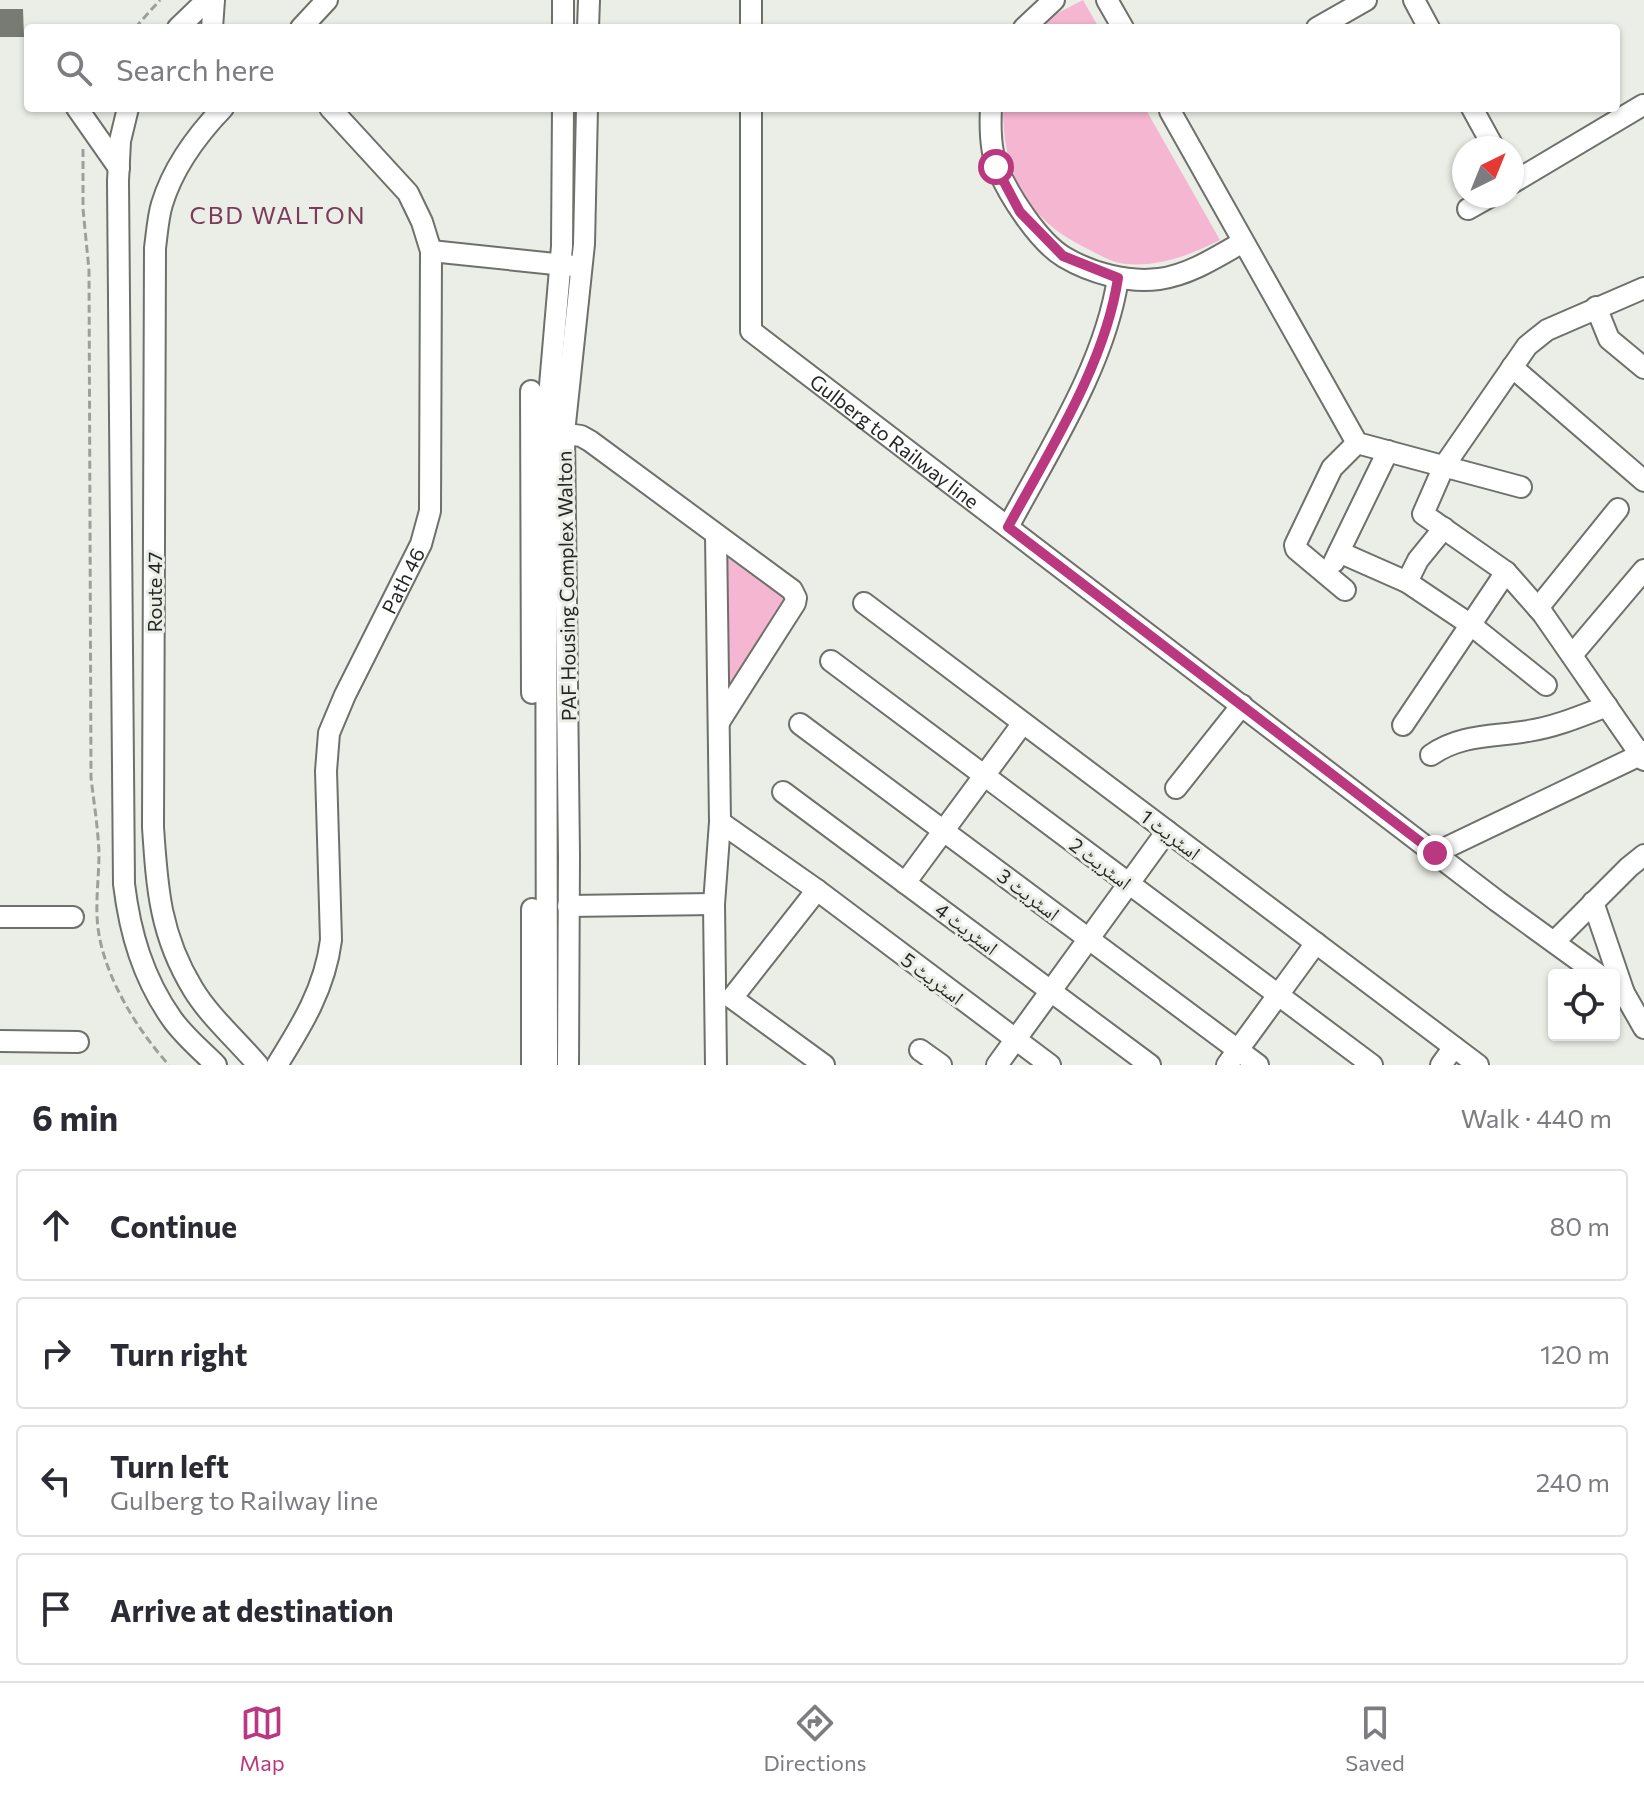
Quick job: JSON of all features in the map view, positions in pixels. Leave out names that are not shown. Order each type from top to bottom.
[{"type":"street","points":[[182,24],[207,0]]},
{"type":"street","points":[[212,24],[214,0]]},
{"type":"street","points":[[305,24],[327,0]]},
{"type":"street","points":[[563,0],[563,24]]},
{"type":"street","points":[[588,24],[589,0]]},
{"type":"street","points":[[751,0],[751,24]]},
{"type":"street","points":[[1028,24],[1054,0]]},
{"type":"street","points":[[1107,0],[1121,24]]},
{"type":"street","points":[[1324,24],[1366,0]]},
{"type":"street","points":[[1414,0],[1427,24]]},
{"type":"street","points":[[1524,176],[1643,105]]},
{"type":"street","name":"Route 47","points":[[127,112],[120,141],[119,168],[124,884],[140,960],[155,990],[173,1021],[216,1065]]},
{"type":"street","name":"Route 47","points":[[217,112],[183,161],[162,203],[155,248],[153,827],[158,896],[171,946],[194,990],[258,1065]]},
{"type":"street","name":"Path 46","points":[[277,1065],[303,1024],[328,964],[331,940],[326,771],[329,733],[421,544],[430,511],[431,251],[408,193],[334,112]]},
{"type":"street","name":"PAF Housing Complex Walton","points":[[563,112],[571,266]]},
{"type":"street","name":"PAF Housing Complex Walton","points":[[547,1065],[547,432],[571,266],[587,112]]},
{"type":"street","name":"Gulberg to Railway line","points":[[751,112],[751,331],[1591,969]]},
{"type":"street","points":[[991,112],[990,129],[996,167],[1020,212],[1063,256],[1118,278],[1159,279],[1197,268],[1243,242]]},
{"type":"street","points":[[1173,112],[1357,443],[1521,487]]},
{"type":"street","points":[[1474,112],[1487,136]]},
{"type":"street","points":[[82,115],[119,168]]},
{"type":"street","points":[[431,251],[571,266]]},
{"type":"street","points":[[1008,527],[1067,418],[1092,363],[1113,308],[1118,278]]},
{"type":"street","points":[[1435,853],[1643,755],[1538,608],[1506,572],[1423,514],[1444,466],[1527,346],[1547,330],[1644,288]]},
{"type":"street","points":[[1596,307],[1609,339],[1644,368]]},
{"type":"street","points":[[1512,367],[1644,481]]},
{"type":"street","points":[[531,391],[547,432],[532,1065]]},
{"type":"street","points":[[547,432],[581,436],[590,441],[792,590],[796,598],[719,722]]},
{"type":"street","name":"PAF Housing Complex Walton","points":[[547,432],[568,906],[568,1065]]},
{"type":"street","points":[[1345,590],[1295,545],[1332,468],[1357,443]]},
{"type":"street","points":[[1388,451],[1336,558],[1407,582],[1471,625],[1546,685]]},
{"type":"street","points":[[1538,608],[1618,509]]},
{"type":"street","points":[[1407,582],[1418,560],[1444,528]]},
{"type":"street","points":[[716,535],[720,822],[714,904],[724,997],[716,1065]]},
{"type":"street","points":[[1572,655],[1644,570]]},
{"type":"street","points":[[1403,725],[1506,572]]},
{"type":"street","name":"اسٹریٹ 1","points":[[864,603],[1478,1065]]},
{"type":"street","name":"اسٹریٹ 2","points":[[831,661],[1372,1065]]},
{"type":"street","points":[[1176,788],[1242,705]]},
{"type":"street","points":[[1431,755],[1444,746],[1480,735],[1528,731],[1570,721],[1607,706]]},
{"type":"street","points":[[905,883],[1023,723]]},
{"type":"street","name":"اسٹریٹ 3","points":[[800,724],[1089,939],[1232,1058],[1258,1065]]},
{"type":"street","name":"اسٹریٹ 4","points":[[783,792],[1150,1065]]},
{"type":"street","name":"اسٹریٹ 5","points":[[720,822],[817,890],[1050,1065]]},
{"type":"street","points":[[997,1065],[1167,831]]},
{"type":"street","points":[[1554,942],[1644,855]]},
{"type":"street","points":[[724,997],[817,890]]},
{"type":"street","points":[[1593,902],[1613,969]]},
{"type":"street","points":[[568,906],[714,904]]},
{"type":"street","points":[[0,917],[73,917]]},
{"type":"street","points":[[1232,1058],[1316,943]]},
{"type":"street","points":[[1620,991],[1644,1028]]},
{"type":"street","points":[[724,997],[824,1065]]},
{"type":"street","points":[[0,1041],[78,1042]]},
{"type":"street","points":[[1441,1065],[1454,1047]]},
{"type":"street","points":[[920,1050],[941,1065]]},
{"type":"path","points":[[139,24],[160,0]]},
{"type":"path","points":[[82,115],[82,176],[89,270],[91,778],[99,850],[98,928],[125,1004],[149,1043],[169,1065]]},
{"type":"shaded area","points":[[1083,0],[1097,24],[1043,24],[1050,17]]},
{"type":"shaded area","points":[[1003,112],[1147,112],[1220,240],[1174,259],[1151,264],[1121,263],[1086,248],[1065,236],[1033,208],[1013,173]]},
{"type":"shaded area","points":[[722,545],[790,597],[735,689],[723,681]]},
{"type":"building","points":[[0,9],[23,9],[24,37],[0,37]]},
{"type":"district","name":"CBD WALTON","points":[[278,214]]},
{"type":"route","points":[[996,167],[1020,212],[1063,256],[1118,278],[1113,308],[1092,363],[1067,418],[1008,527],[1435,853]]}]
